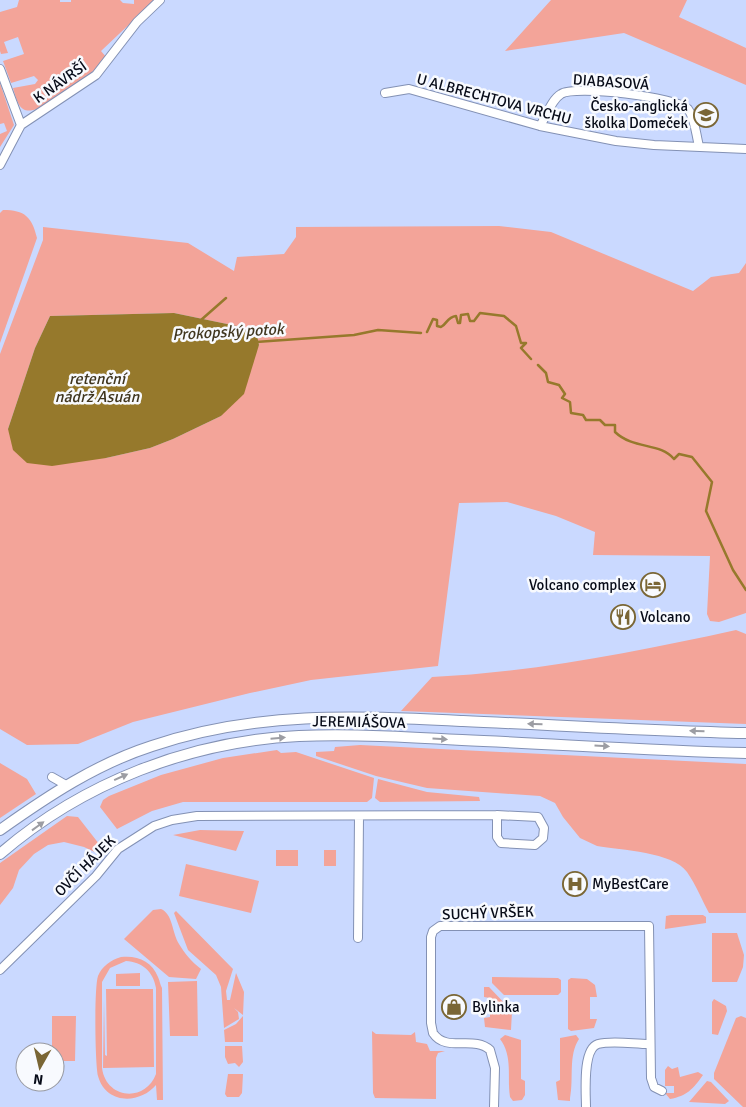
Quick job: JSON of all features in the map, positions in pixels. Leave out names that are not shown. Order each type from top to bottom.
[{"type":"main road","name":"JEREMIÁŠOVA","points":[[0,830],[66,785],[150,746],[229,726],[295,717],[388,718],[746,733]]},
{"type":"main road","name":"JEREMIÁŠOVA","points":[[0,854],[58,811],[97,788],[131,773],[205,750],[266,739],[323,735],[393,737],[746,753]]},
{"type":"street","name":"K NÁVRŠÍ","points":[[0,165],[21,125],[96,75],[137,22],[160,0]]},
{"type":"street","points":[[0,69],[21,125]]},
{"type":"street","name":"U ALBRECHTOVA VRCHU","points":[[385,93],[409,90],[540,126],[616,141],[654,145],[746,149]]},
{"type":"street","name":"DIABASOVÁ","points":[[540,126],[560,94],[569,91],[624,94],[678,103],[686,108],[690,113],[699,146]]},
{"type":"street","points":[[52,777],[66,785]]},
{"type":"street","name":"OVČÍ HÁJEK","points":[[0,970],[96,876],[118,850],[154,826],[172,820],[197,816],[496,815],[538,817],[543,824],[543,838],[535,845],[501,843],[497,836],[496,815]]},
{"type":"street","points":[[358,938],[359,816]]},
{"type":"street","name":"SUCHÝ VRŠEK","points":[[494,1107],[495,1068],[490,1050],[480,1044],[445,1042],[433,1033],[431,937],[433,931],[440,926],[649,926],[649,1044],[652,1082],[654,1087],[662,1091]]},
{"type":"street","points":[[586,1107],[587,1056],[592,1048],[602,1044],[649,1044]]},
{"type":"shaded area","points":[[19,0],[60,0],[60,2],[71,2],[71,0],[120,0],[123,3],[134,4],[134,0],[155,0],[101,51],[107,58],[92,73],[54,101],[31,110],[23,109],[19,105],[13,88],[35,84],[38,80],[34,76],[11,83],[3,61],[24,54],[18,37],[4,42],[8,53],[1,54],[0,51],[0,12],[17,7]]},
{"type":"shaded area","points":[[551,0],[687,0],[679,17],[746,48],[746,85],[624,33],[505,51]]},
{"type":"shaded area","points":[[0,83],[14,125],[0,147],[0,134],[7,131],[4,123],[0,124]]},
{"type":"shaded area","points":[[3,210],[17,211],[26,216],[33,225],[37,238],[0,343],[0,213]]},
{"type":"shaded area","points":[[499,226],[551,232],[693,291],[711,277],[739,273],[746,263],[746,613],[719,622],[710,621],[707,614],[710,556],[593,555],[595,532],[556,516],[507,502],[459,503],[438,666],[311,680],[250,693],[133,722],[78,744],[27,745],[0,729],[0,354],[43,240],[43,227],[188,243],[234,271],[237,257],[284,254],[296,237],[296,227]],"holes":[[[174,313],[256,330],[259,345],[221,416],[173,439],[150,448],[106,458],[8,429],[35,348],[50,316]]]},
{"type":"shaded area","points":[[736,630],[746,634],[746,724],[401,711],[432,677],[547,666],[661,646]]},
{"type":"shaded area","points":[[360,745],[746,764],[746,913],[709,913],[687,872],[680,865],[646,853],[597,846],[580,838],[563,817],[555,803],[540,796],[427,788],[376,776],[316,756],[316,752],[334,751],[335,747]]},
{"type":"shaded area","points":[[277,750],[281,753],[296,752],[374,778],[372,798],[367,802],[183,802],[152,811],[117,829],[100,807],[103,800],[109,796],[161,775],[223,758]]},
{"type":"shaded area","points":[[0,763],[27,779],[36,794],[0,818]]},
{"type":"shaded area","points":[[378,779],[427,792],[479,797],[480,801],[380,802],[375,798]]},
{"type":"shaded area","points":[[67,816],[78,817],[103,849],[101,855],[84,847],[64,842],[48,845],[34,854],[19,870],[13,888],[0,905],[0,863]]},
{"type":"shaded area","points":[[200,830],[244,831],[236,851],[173,835]]},
{"type":"shaded area","points":[[276,850],[298,850],[298,866],[276,866]]},
{"type":"shaded area","points":[[324,850],[336,850],[336,866],[324,866]]},
{"type":"shaded area","points":[[186,864],[259,881],[251,913],[179,896]]},
{"type":"shaded area","points":[[161,909],[168,915],[181,948],[201,969],[196,979],[169,977],[124,939],[153,910]]},
{"type":"shaded area","points":[[176,911],[233,969],[226,991],[227,1000],[230,1000],[236,973],[244,992],[243,1015],[234,1008],[238,1012],[239,1019],[224,1028],[221,987],[216,975],[188,950],[174,913]]},
{"type":"shaded area","points":[[703,915],[706,917],[706,923],[665,929],[666,916]]},
{"type":"shaded area","points":[[712,933],[737,933],[744,955],[743,967],[737,982],[712,982]]},
{"type":"shaded area","points":[[121,957],[138,958],[148,963],[159,978],[162,988],[163,1100],[157,1100],[156,1085],[141,1096],[133,1098],[116,1097],[102,1085],[98,1076],[95,1026],[98,976],[107,964]],"holes":[[[126,961],[146,968],[155,982],[156,1074],[151,1083],[143,1090],[126,1094],[111,1086],[105,1078],[102,1068],[102,982],[110,968]]]},
{"type":"shaded area","points":[[140,973],[140,986],[116,986],[116,974]]},
{"type":"shaded area","points":[[492,977],[558,978],[561,980],[561,992],[558,995],[504,995],[492,983]]},
{"type":"shaded area","points":[[571,978],[587,979],[595,985],[597,997],[590,997],[590,1019],[597,1019],[594,1028],[571,1031],[568,1029],[568,980]]},
{"type":"shaded area","points":[[197,981],[198,1036],[170,1036],[168,982]]},
{"type":"shaded area","points":[[484,987],[489,987],[512,1011],[511,1030],[485,1027],[484,1018],[490,1017],[490,998],[484,997]]},
{"type":"shaded area","points":[[106,989],[153,989],[154,1067],[103,1068],[104,1000],[105,1055],[107,1056]]},
{"type":"shaded area","points":[[714,999],[726,1006],[727,1011],[718,1035],[712,1034],[712,1002]]},
{"type":"shaded area","points":[[52,1016],[76,1016],[75,1061],[65,1061],[65,1042],[52,1042]]},
{"type":"shaded area","points":[[243,1016],[243,1042],[225,1042],[224,1030],[236,1024]]},
{"type":"shaded area","points":[[741,1016],[746,1018],[746,1107],[743,1107],[714,1079],[714,1073],[736,1018]]},
{"type":"shaded area","points":[[372,1031],[376,1034],[411,1035],[415,1032],[416,1042],[427,1044],[430,1051],[445,1051],[438,1053],[436,1058],[436,1099],[375,1098],[373,1093]]},
{"type":"shaded area","points":[[505,1035],[521,1040],[521,1079],[525,1081],[525,1095],[522,1100],[513,1101],[510,1097],[507,1052],[500,1039]]},
{"type":"shaded area","points":[[576,1035],[579,1039],[572,1060],[570,1101],[558,1100],[556,1082],[560,1080],[560,1038]]},
{"type":"shaded area","points":[[225,1046],[242,1046],[243,1062],[239,1067],[235,1063],[228,1064],[225,1057]]},
{"type":"shaded area","points":[[668,1066],[672,1069],[678,1067],[680,1077],[698,1072],[703,1075],[689,1091],[681,1096],[670,1099],[665,1093],[674,1093],[674,1086],[665,1086],[665,1070]]},
{"type":"shaded area","points":[[228,1074],[243,1074],[242,1093],[239,1097],[227,1097],[225,1094]]},
{"type":"shaded area","points":[[707,1081],[711,1082],[729,1101],[725,1104],[689,1102]]},
{"type":"water","name":"retenční nádrž Asuán","points":[[174,313],[256,330],[259,345],[244,394],[221,416],[150,448],[106,458],[52,466],[27,463],[13,450],[8,429],[35,348],[50,316]]},
{"type":"waterway","points":[[201,320],[226,298]]},
{"type":"waterway","name":"Prokopský potok","points":[[427,332],[433,319],[437,320],[437,326],[441,327],[456,316],[458,323],[460,323],[461,315],[468,314],[470,321],[474,321],[480,313],[504,316],[516,326],[521,343],[526,343],[521,348],[531,359]]},
{"type":"waterway","name":"Prokopský potok","points":[[256,342],[354,335],[378,330],[421,333]]},
{"type":"waterway","name":"Prokopský potok","points":[[538,365],[546,373],[548,382],[559,385],[565,394],[562,398],[570,402],[571,413],[583,415],[586,420],[600,420],[605,425],[615,425],[615,432],[622,438],[662,450],[674,459],[679,454],[692,457],[712,482],[706,511],[733,570],[746,590]]},
{"type":"place","name":"Česko-anglická školka Domeček","points":[[706,115]]},
{"type":"place","name":"Volcano complex","points":[[653,585]]},
{"type":"place","name":"Volcano","points":[[623,617]]},
{"type":"place","name":"MyBestCare","points":[[575,884]]},
{"type":"place","name":"Bylinka","points":[[454,1007]]}]
